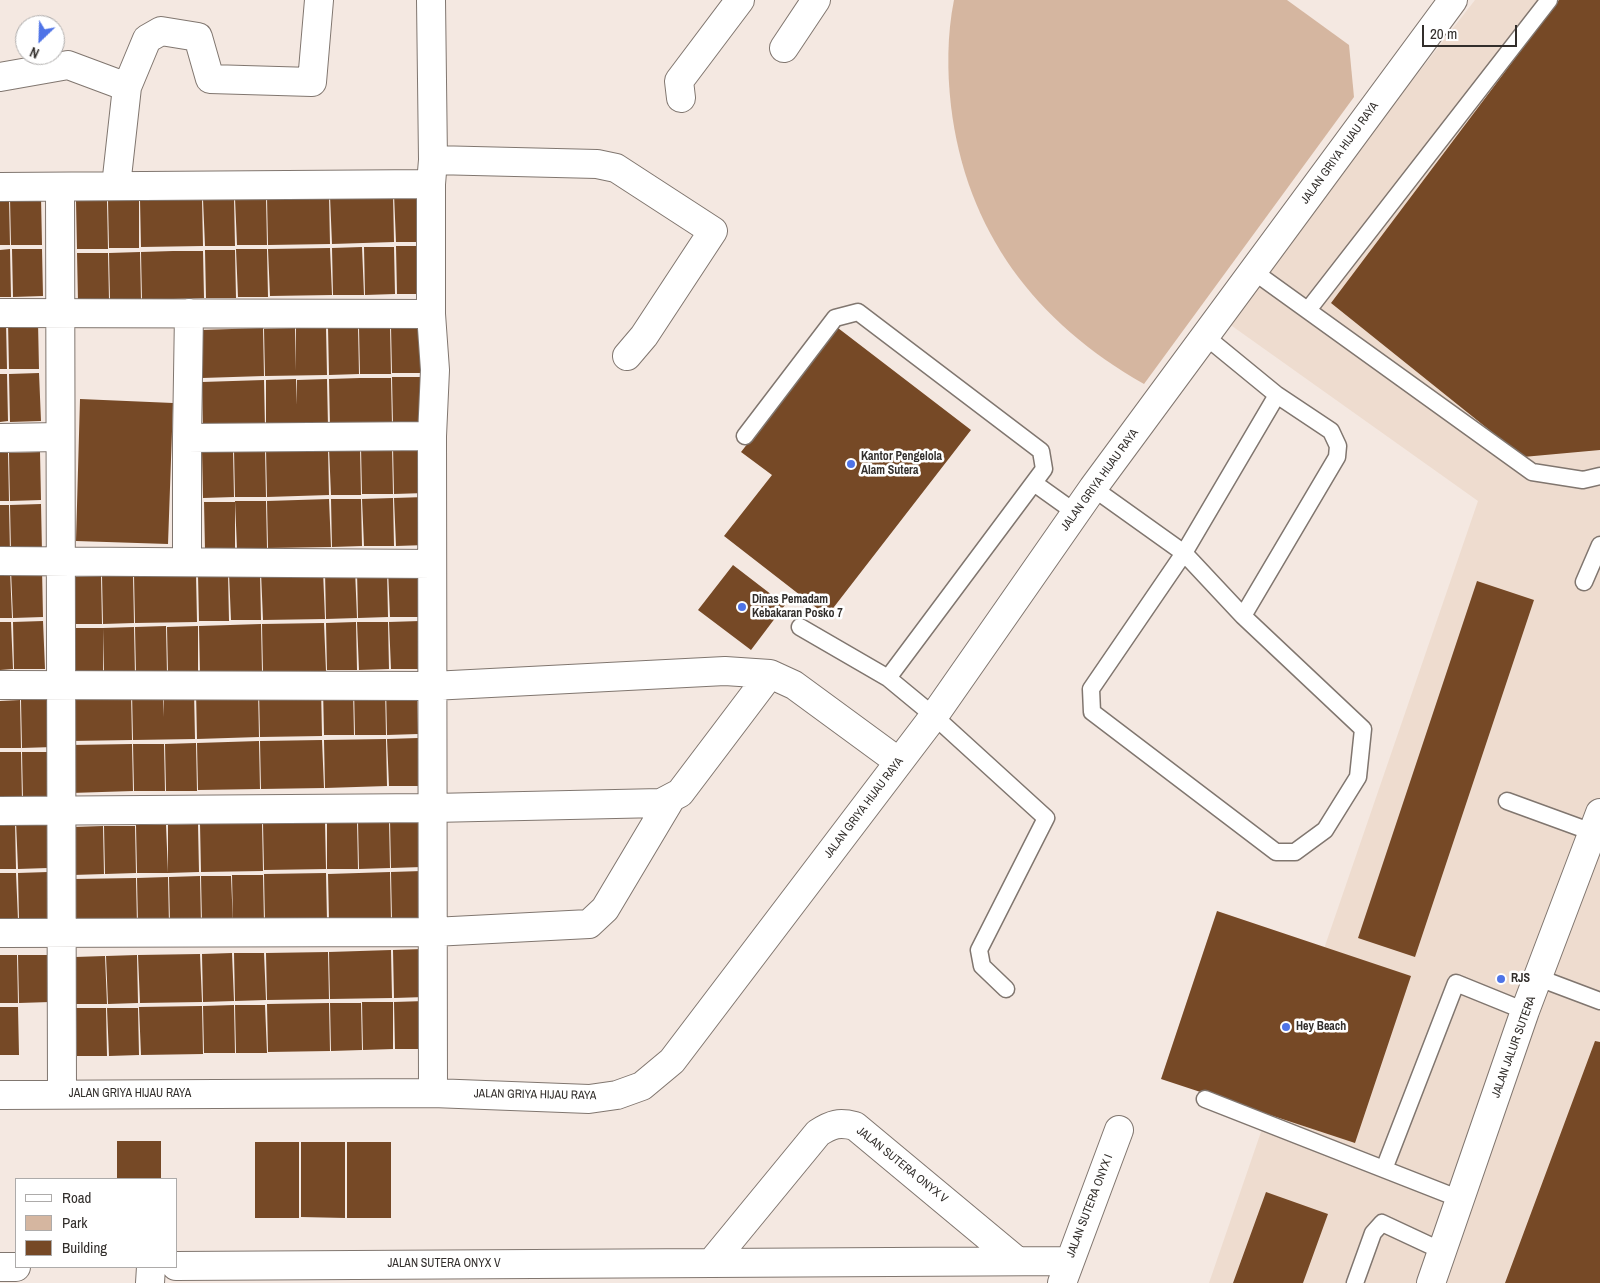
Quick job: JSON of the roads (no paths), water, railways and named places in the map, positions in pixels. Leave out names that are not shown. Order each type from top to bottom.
[{"type":"street","points":[[116,186],[127,87],[146,39],[161,31],[198,37],[210,79],[312,82],[319,0]]},
{"type":"street","points":[[431,0],[431,314],[434,370],[432,436],[433,1093]]},
{"type":"street","points":[[681,98],[679,81],[740,0]]},
{"type":"street","name":"JALAN GRIYA HIJAU RAYA","points":[[0,1095],[433,1093],[589,1099],[617,1095],[642,1086],[672,1061],[934,716],[1093,488],[1451,1]]},
{"type":"street","points":[[784,48],[810,2]]},
{"type":"street","points":[[0,77],[68,65],[127,87]]},
{"type":"street","points":[[0,187],[116,186],[597,164],[616,168],[713,231],[644,336],[627,356]]},
{"type":"street","points":[[60,187],[62,1094]]},
{"type":"street","points":[[0,313],[431,314]]},
{"type":"street","points":[[186,562],[189,313]]},
{"type":"street","points":[[187,438],[432,436]]},
{"type":"street","points":[[0,438],[60,437]]},
{"type":"street","points":[[0,561],[432,564]]},
{"type":"street","points":[[0,685],[432,686],[725,671],[770,674],[794,685],[898,762]]},
{"type":"street","points":[[0,811],[433,808],[650,804],[670,800],[680,793],[770,674]]},
{"type":"street","points":[[0,933],[433,932],[589,924],[605,909],[670,800]]},
{"type":"street","name":"JALAN JALUR SUTERA","points":[[1431,1283],[1526,1011],[1596,822]]},
{"type":"street","name":"JALAN SUTERA ONYX V","points":[[712,1262],[818,1133],[831,1124],[841,1122],[855,1126],[1016,1260]]},
{"type":"street","name":"JALAN SUTERA ONYX I","points":[[1066,1272],[1119,1130]]},
{"type":"street","name":"JALAN SUTERA ONYX V","points":[[178,1266],[1016,1260],[1066,1272]]},
{"type":"street","points":[[150,1283],[151,1268]]},
{"type":"lane","points":[[1308,310],[1549,0]]},
{"type":"lane","points":[[1253,271],[1532,472],[1583,480],[1600,476]]},
{"type":"lane","points":[[745,436],[835,318],[858,312],[1041,451],[1044,469],[888,678]]},
{"type":"lane","points":[[1205,336],[1277,395],[1331,431],[1338,446],[1337,457],[1243,616]]},
{"type":"lane","points":[[1093,488],[1184,553],[1243,616],[1363,729],[1358,777],[1325,830],[1295,852],[1276,852],[1092,712],[1091,689],[1184,553],[1277,395]]},
{"type":"lane","points":[[1034,483],[1076,512]]},
{"type":"lane","points":[[1584,582],[1600,545]]},
{"type":"lane","points":[[800,627],[888,678],[934,716],[1046,818],[980,950],[982,966],[1006,989]]},
{"type":"lane","points":[[1507,801],[1596,822]]},
{"type":"lane","points":[[1539,978],[1600,1001]]},
{"type":"lane","points":[[1384,1169],[1456,983],[1526,1011]]},
{"type":"lane","points":[[1205,1099],[1460,1199]]},
{"type":"lane","points":[[1355,1283],[1372,1234],[1382,1223],[1442,1251]]},
{"type":"place","name":"Kantor Pengelola Alam Sutera","points":[[851,464]]},
{"type":"place","name":"Dinas Pemadam Kebakaran Posko 7","points":[[742,607]]},
{"type":"place","name":"RJS","points":[[1501,979]]},
{"type":"place","name":"Hey Beach","points":[[1286,1027]]}]
